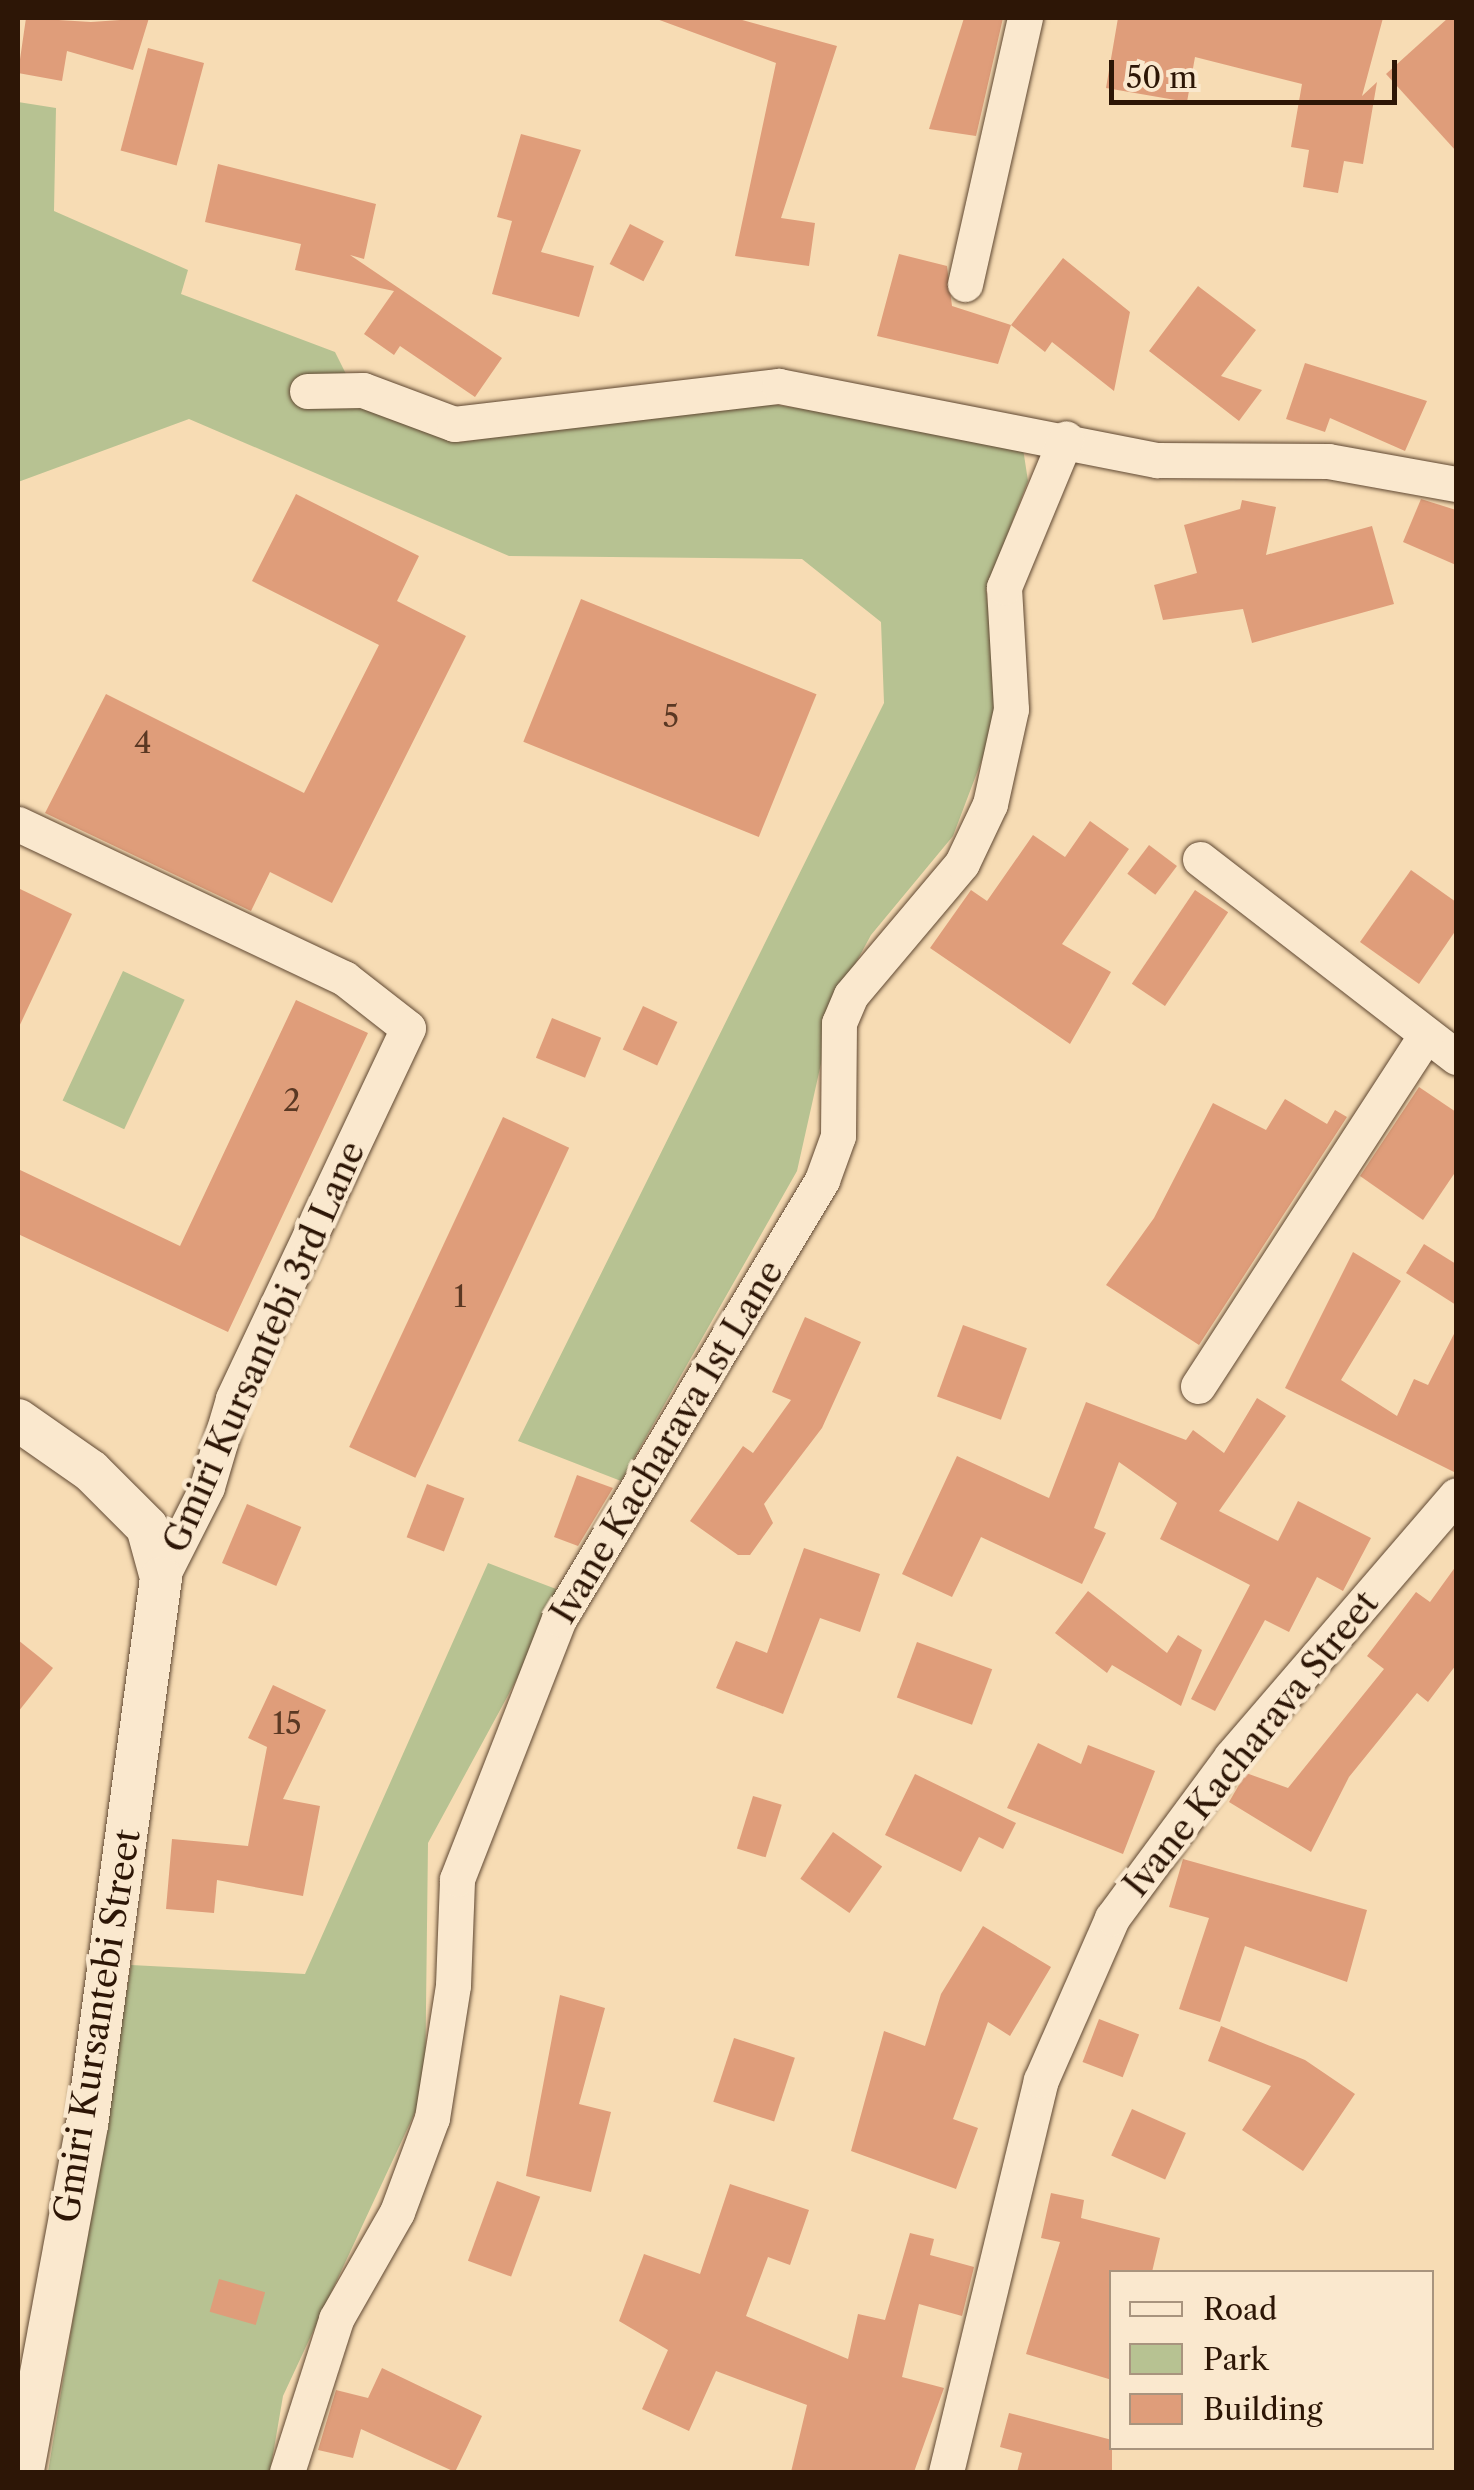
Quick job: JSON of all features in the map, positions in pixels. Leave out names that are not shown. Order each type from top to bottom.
[{"type":"street","points":[[965,284],[1026,18]]},
{"type":"street","points":[[306,390],[363,390],[454,424],[779,386],[1066,438],[1157,460],[1328,461],[1456,484]]},
{"type":"street","name":"Ivane Kacharava 1st Lane","points":[[287,2472],[336,2319],[398,2212],[432,2118],[453,1986],[457,1879],[559,1619],[822,1180],[838,1136],[839,1023],[851,994],[962,863],[990,804],[1011,709],[1004,587],[1066,438]]},
{"type":"street","name":"Gmiri Kursantebi 3rd Lane","points":[[18,824],[344,978],[408,1028],[233,1399],[207,1487],[161,1578]]},
{"type":"street","points":[[1200,859],[1456,1056]]},
{"type":"street","points":[[1198,1386],[1426,1036]]},
{"type":"street","points":[[18,1420],[91,1470],[146,1527],[161,1578]]},
{"type":"street","name":"Ivane Kacharava Street","points":[[946,2472],[1040,2080],[1112,1918],[1232,1757],[1456,1495]]},
{"type":"street","name":"Gmiri Kursantebi Street","points":[[23,2472],[87,2125],[161,1578]]},
{"type":"green space","points":[[18,102],[56,108],[54,211],[188,270],[181,294],[335,352],[360,402],[461,442],[743,400],[1022,442],[1028,481],[986,590],[1000,712],[953,836],[871,935],[835,1001],[797,1171],[621,1481],[518,1441],[884,703],[881,622],[802,559],[509,556],[189,419],[18,482]]},
{"type":"green space","points":[[123,971],[185,1000],[124,1129],[63,1101]]},
{"type":"green space","points":[[488,1563],[564,1592],[428,1843],[425,2091],[283,2396],[270,2472],[48,2472],[131,1965],[305,1974]]},
{"type":"building","points":[[26,18],[91,22],[149,18],[133,70],[67,51],[62,81],[18,73]]},
{"type":"building","points":[[654,18],[735,18],[837,46],[781,218],[815,223],[809,266],[735,256],[776,63]]},
{"type":"building","points":[[964,18],[1003,18],[976,136],[929,129]]},
{"type":"building","points":[[1118,18],[1383,18],[1362,96],[1377,82],[1363,164],[1344,161],[1338,193],[1303,187],[1309,150],[1291,147],[1302,84],[1195,57],[1187,102],[1106,88]]},
{"type":"building","points":[[1448,18],[1456,18],[1456,151],[1386,74]]},
{"type":"building","points":[[148,48],[204,63],[177,165],[121,150]]},
{"type":"building","points":[[521,134],[581,150],[541,252],[594,266],[579,317],[492,294],[512,221],[497,217]]},
{"type":"building","points":[[218,164],[376,204],[364,259],[350,255],[502,358],[475,397],[400,346],[394,355],[364,334],[394,291],[295,270],[301,244],[205,222]]},
{"type":"building","points":[[630,224],[664,241],[643,281],[610,264]]},
{"type":"building","points":[[899,254],[947,266],[952,306],[1011,325],[998,364],[877,336]]},
{"type":"building","points":[[1063,258],[1130,312],[1114,391],[1052,342],[1045,352],[1011,325]]},
{"type":"building","points":[[1198,286],[1256,330],[1221,376],[1262,390],[1239,421],[1149,351]]},
{"type":"building","points":[[1305,363],[1427,401],[1405,451],[1330,418],[1325,432],[1286,419]]},
{"type":"building","points":[[296,494],[419,556],[397,601],[466,636],[332,903],[270,872],[251,911],[45,813],[106,694],[304,793],[379,645],[252,581]]},
{"type":"building","points":[[1421,499],[1456,510],[1456,565],[1403,542]]},
{"type":"building","points":[[1242,500],[1276,507],[1266,555],[1372,526],[1394,604],[1252,643],[1243,609],[1163,620],[1154,585],[1197,573],[1184,525],[1240,509]]},
{"type":"building","points":[[581,599],[817,694],[759,837],[523,742]]},
{"type":"building","points":[[1090,821],[1129,849],[1062,944],[1111,972],[1070,1044],[930,948],[971,890],[987,901],[1033,835],[1065,857]]},
{"type":"building","points":[[1149,845],[1177,866],[1155,895],[1127,874]]},
{"type":"building","points":[[1411,870],[1456,902],[1456,930],[1419,984],[1360,942]]},
{"type":"building","points":[[18,888],[72,914],[18,1029]]},
{"type":"building","points":[[1195,890],[1228,912],[1165,1006],[1132,984]]},
{"type":"building","points":[[296,1000],[368,1033],[228,1332],[18,1234],[18,1169],[180,1246]]},
{"type":"building","points":[[643,1006],[677,1022],[657,1066],[623,1050]]},
{"type":"building","points":[[552,1018],[601,1038],[585,1078],[536,1058]]},
{"type":"building","points":[[1419,1087],[1456,1112],[1456,1171],[1423,1220],[1360,1176]]},
{"type":"building","points":[[1285,1099],[1327,1124],[1335,1110],[1347,1117],[1199,1345],[1106,1285],[1154,1218],[1213,1103],[1266,1130]]},
{"type":"building","points":[[503,1117],[569,1148],[415,1478],[349,1447]]},
{"type":"building","points":[[1424,1244],[1456,1264],[1456,1305],[1406,1273]]},
{"type":"building","points":[[1353,1252],[1401,1281],[1341,1380],[1397,1416],[1414,1379],[1428,1385],[1456,1330],[1456,1473],[1285,1388]]},
{"type":"building","points":[[805,1317],[861,1342],[822,1428],[764,1504],[773,1523],[750,1555],[738,1555],[690,1521],[743,1446],[753,1453],[791,1400],[772,1392]]},
{"type":"building","points":[[963,1325],[1027,1348],[1001,1420],[937,1396]]},
{"type":"building","points":[[1257,1398],[1286,1416],[1219,1511],[1278,1541],[1298,1501],[1371,1538],[1343,1591],[1317,1577],[1289,1632],[1265,1620],[1215,1711],[1191,1699],[1250,1585],[1160,1539],[1177,1503],[1119,1462],[1094,1528],[1106,1533],[1082,1584],[981,1537],[952,1597],[902,1574],[957,1456],[1049,1498],[1086,1402],[1186,1440],[1193,1430],[1224,1453]]},
{"type":"building","points":[[577,1475],[613,1488],[578,1546],[554,1537]]},
{"type":"building","points":[[427,1484],[464,1498],[444,1552],[407,1537]]},
{"type":"building","points":[[247,1504],[301,1527],[276,1586],[222,1563]]},
{"type":"building","points":[[804,1548],[880,1574],[860,1632],[820,1618],[783,1714],[716,1688],[736,1641],[767,1653]]},
{"type":"building","points":[[1456,1566],[1456,1665],[1428,1702],[1417,1693],[1349,1777],[1311,1852],[1229,1802],[1246,1773],[1288,1788],[1384,1669],[1367,1656],[1416,1592],[1430,1602]]},
{"type":"building","points":[[1088,1591],[1167,1653],[1178,1635],[1202,1650],[1181,1706],[1112,1665],[1107,1673],[1055,1633]]},
{"type":"building","points":[[18,1640],[53,1668],[18,1712]]},
{"type":"building","points":[[917,1642],[992,1669],[972,1725],[897,1697]]},
{"type":"building","points":[[273,1685],[326,1710],[283,1799],[320,1806],[303,1896],[217,1880],[214,1913],[166,1909],[172,1839],[248,1846],[267,1747],[248,1738]]},
{"type":"building","points":[[1038,1743],[1081,1764],[1088,1745],[1155,1771],[1123,1854],[1007,1808]]},
{"type":"building","points":[[915,1774],[1016,1823],[1003,1849],[979,1837],[961,1872],[885,1835]]},
{"type":"building","points":[[753,1796],[782,1805],[766,1857],[737,1849]]},
{"type":"building","points":[[833,1832],[882,1866],[849,1913],[800,1879]]},
{"type":"building","points":[[1183,1859],[1367,1910],[1347,1982],[1245,1946],[1220,2022],[1179,2009],[1209,1918],[1169,1907]]},
{"type":"building","points":[[983,1926],[1051,1967],[1010,2036],[988,2022],[953,2119],[978,2128],[956,2189],[851,2151],[884,2031],[925,2046],[941,1994]]},
{"type":"building","points":[[560,1995],[605,2008],[579,2104],[611,2112],[591,2192],[526,2176]]},
{"type":"building","points":[[1099,2019],[1139,2034],[1123,2077],[1083,2062]]},
{"type":"building","points":[[1221,2026],[1305,2060],[1355,2094],[1303,2171],[1242,2130],[1271,2086],[1208,2061]]},
{"type":"building","points":[[734,2038],[795,2058],[774,2121],[713,2102]]},
{"type":"building","points":[[1132,2109],[1186,2133],[1165,2180],[1111,2156]]},
{"type":"building","points":[[497,2181],[540,2197],[511,2277],[468,2261]]},
{"type":"building","points":[[730,2184],[809,2210],[790,2265],[768,2257],[746,2316],[848,2359],[858,2314],[885,2320],[910,2233],[934,2239],[930,2255],[974,2267],[962,2316],[919,2304],[902,2377],[944,2388],[914,2472],[791,2472],[807,2405],[716,2371],[689,2431],[642,2409],[668,2350],[619,2321],[644,2254],[700,2274]]},
{"type":"building","points":[[1051,2193],[1084,2200],[1081,2218],[1160,2238],[1152,2270],[1109,2270],[1109,2379],[1026,2354],[1060,2242],[1041,2238]]},
{"type":"building","points":[[219,2279],[265,2292],[256,2325],[210,2312]]},
{"type":"building","points":[[382,2368],[482,2416],[455,2472],[361,2429],[353,2458],[318,2450],[336,2390],[368,2398]]},
{"type":"building","points":[[1009,2413],[1109,2439],[1112,2472],[1017,2472],[1022,2453],[1000,2447]]}]
